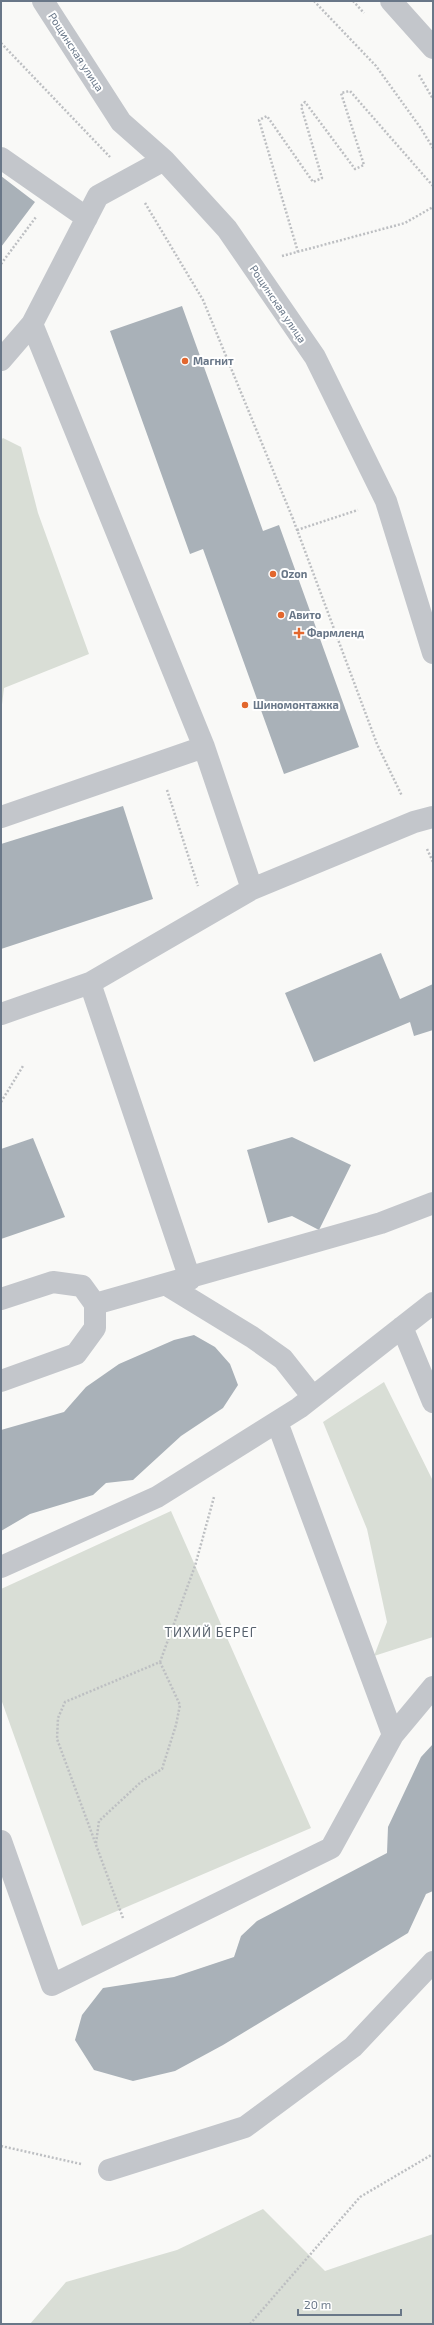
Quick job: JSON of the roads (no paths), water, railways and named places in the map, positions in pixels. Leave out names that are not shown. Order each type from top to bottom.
[{"type":"street","name":"Рощинская улица","points":[[43,1],[121,122],[164,160],[227,229],[314,357],[386,501],[433,653]]},
{"type":"street","points":[[391,1],[433,48]]},
{"type":"street","points":[[1,158],[87,218]]},
{"type":"street","points":[[1,360],[32,324],[98,196],[164,160]]},
{"type":"street","points":[[32,324],[204,747],[252,889]]},
{"type":"street","points":[[1,817],[204,747]]},
{"type":"street","points":[[1,1014],[90,983],[252,889],[414,822],[433,817]]},
{"type":"street","points":[[90,983],[190,1279]]},
{"type":"street","points":[[95,1304],[190,1279],[381,1223],[433,1203]]},
{"type":"street","points":[[1,1299],[53,1282],[82,1286],[95,1304],[95,1328],[76,1354],[1,1381]]},
{"type":"street","points":[[167,1285],[252,1337],[283,1359],[313,1397]]},
{"type":"street","points":[[1,1567],[157,1497],[277,1422],[313,1397],[433,1303]]},
{"type":"street","points":[[402,1327],[433,1402]]},
{"type":"street","points":[[277,1422],[393,1735]]},
{"type":"street","points":[[1,1841],[52,1985],[331,1848],[393,1735],[433,1688]]},
{"type":"street","points":[[109,2170],[244,2127],[353,2047],[433,1962]]},
{"type":"place","name":"Магнит","points":[[185,361]]},
{"type":"place","name":"Ozon","points":[[273,574]]},
{"type":"place","name":"Авито","points":[[281,615]]},
{"type":"place","name":"Фармленд","points":[[299,633]]},
{"type":"place","name":"Шиномонтажка","points":[[245,705]]},
{"type":"district","name":"ТИХИЙ БЕРЕГ","points":[[211,1632]]}]
